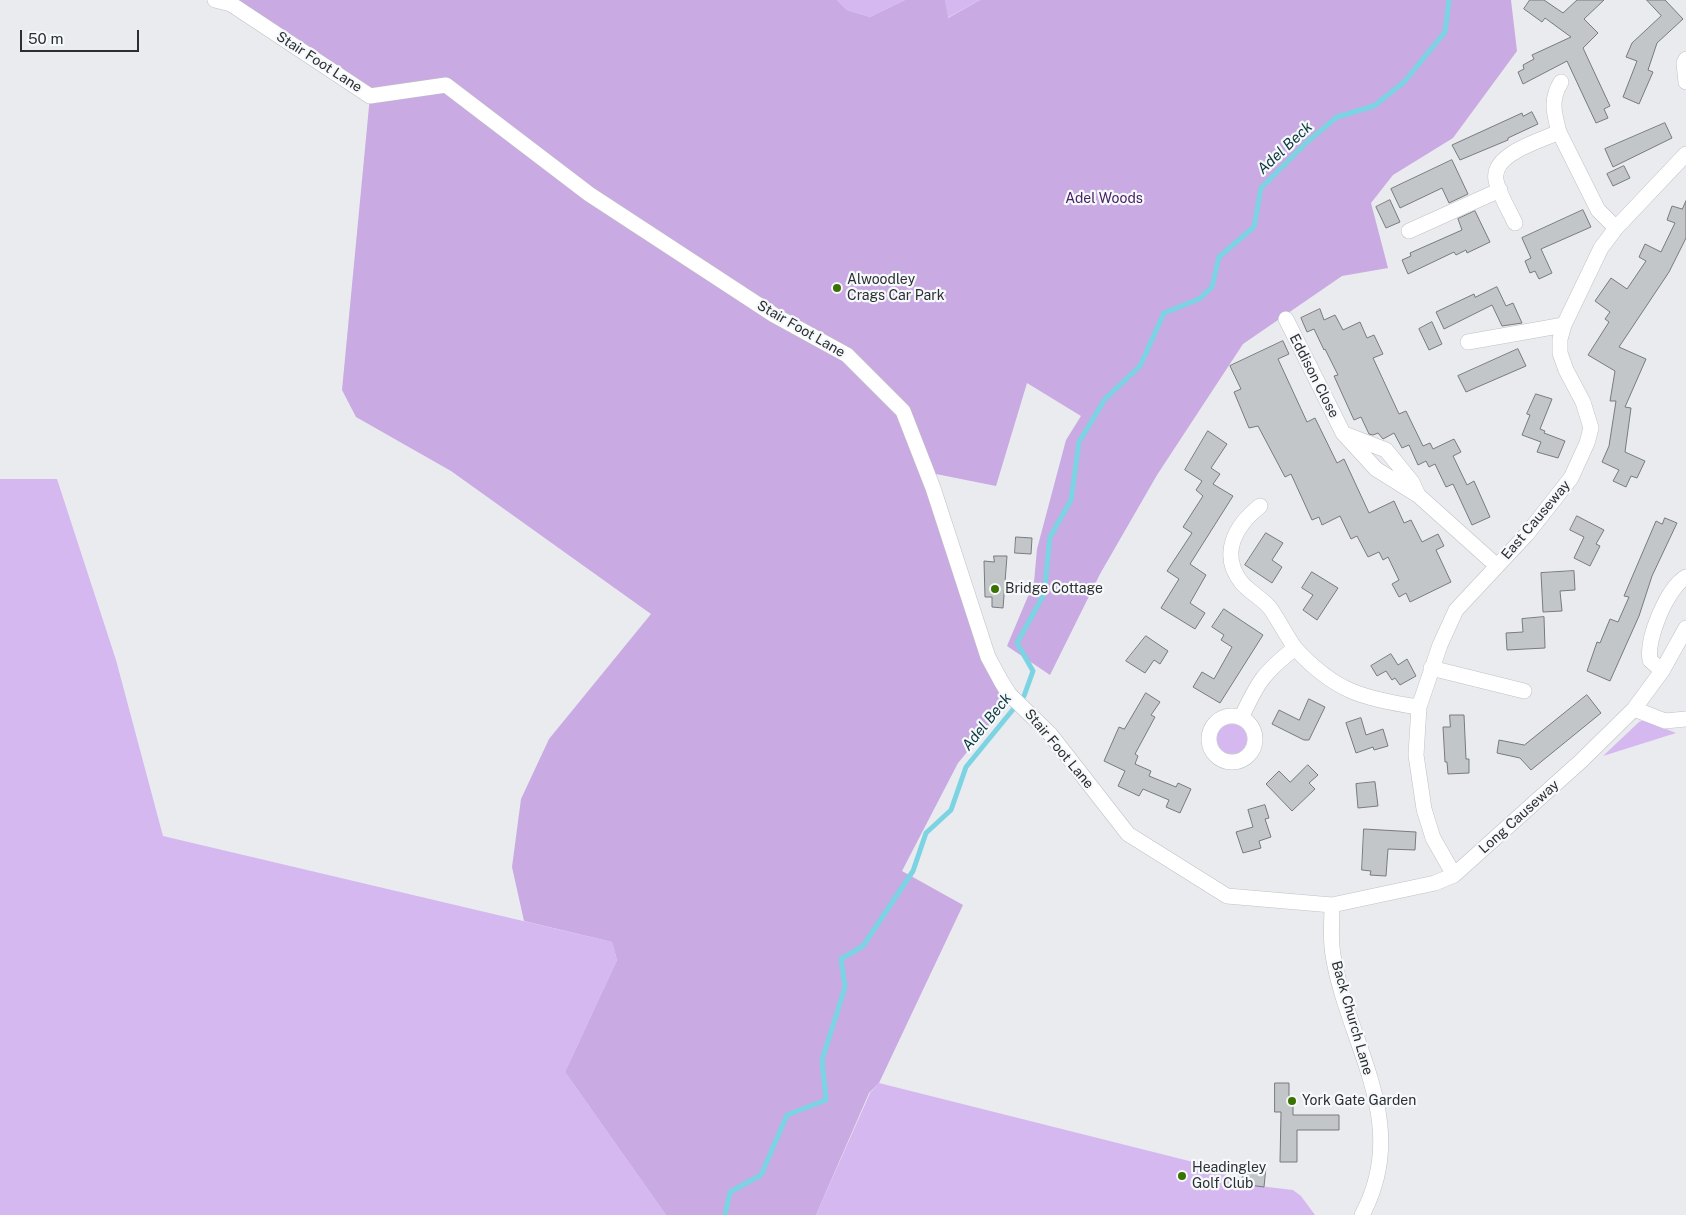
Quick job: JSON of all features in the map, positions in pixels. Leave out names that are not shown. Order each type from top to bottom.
[{"type":"street","name":"Stair Foot Lane","points":[[215,0],[231,4],[370,96],[446,85],[589,194],[774,315],[847,355],[903,411],[933,488],[988,657],[1009,694],[1050,734],[1128,834],[1228,896],[1332,905]]},
{"type":"street","points":[[1686,59],[1684,63],[1686,82]]},
{"type":"street","points":[[1561,82],[1553,94],[1553,108],[1559,132],[1598,210],[1616,228]]},
{"type":"street","points":[[1515,223],[1496,180],[1497,167],[1506,157],[1559,132]]},
{"type":"street","name":"East Causeway","points":[[1454,875],[1433,838],[1424,808],[1416,755],[1418,707],[1431,668],[1456,610],[1558,496],[1571,478],[1587,443],[1590,428],[1585,410],[1560,353],[1560,339],[1564,325],[1601,248],[1616,228],[1686,154]]},
{"type":"street","points":[[1409,231],[1500,190]]},
{"type":"street","name":"Eddison Close","points":[[1286,319],[1343,433],[1376,469],[1419,496],[1497,566]]},
{"type":"street","points":[[1468,342],[1564,325]]},
{"type":"street","points":[[1260,506],[1247,516],[1230,544],[1232,562],[1241,582],[1270,608],[1295,648],[1323,674],[1355,694],[1384,702],[1418,707]]},
{"type":"street","points":[[1662,671],[1650,660],[1650,645],[1670,593],[1686,578]]},
{"type":"street","name":"Long Causeway","points":[[1332,905],[1434,883],[1454,875],[1582,762],[1634,709],[1662,671],[1686,628]]},
{"type":"street","points":[[1241,718],[1257,684],[1269,668],[1295,648]]},
{"type":"street","points":[[1431,668],[1524,691]]},
{"type":"street","points":[[1634,709],[1665,721],[1686,719]]},
{"type":"street","name":"Back Church Lane","points":[[1332,905],[1331,934],[1337,971],[1374,1093],[1382,1129],[1379,1176],[1372,1196],[1362,1215]]},
{"type":"shaded area","points":[[837,0],[905,0],[870,17],[847,10]]},
{"type":"shaded area","points":[[945,0],[980,0],[947,18]]},
{"type":"shaded area","points":[[0,479],[57,479],[116,660],[163,836],[612,942],[617,960],[565,1072],[666,1215],[0,1215]]},
{"type":"shaded area","points":[[1644,720],[1676,733],[1603,756],[1639,722]]},
{"type":"shaded area","points":[[1232,724],[1238,725],[1246,733],[1246,745],[1238,753],[1232,754],[1226,753],[1218,745],[1217,739],[1218,733],[1226,725]]},
{"type":"shaded area","name":"Headingley Golf Club","points":[[879,1083],[1213,1167],[1242,1184],[1293,1190],[1301,1196],[1315,1215],[816,1215],[870,1093]]},
{"type":"green space","name":"Adel Woods","points":[[215,0],[837,0],[847,10],[870,17],[905,0],[945,0],[948,18],[980,0],[1511,0],[1517,51],[1453,138],[1393,175],[1371,203],[1388,268],[1342,276],[1243,344],[1157,475],[1100,574],[1050,675],[1007,646],[1034,582],[1037,549],[1066,440],[1081,416],[1027,383],[996,486],[921,471],[978,648],[1007,704],[958,763],[902,871],[963,905],[879,1083],[869,1093],[816,1215],[666,1215],[565,1072],[617,960],[612,942],[524,921],[512,867],[521,799],[549,739],[651,614],[451,471],[356,417],[342,390],[370,96]]},
{"type":"building","points":[[1530,0],[1544,0],[1563,13],[1577,0],[1604,0],[1584,19],[1598,33],[1583,48],[1610,106],[1604,109],[1608,118],[1596,123],[1567,61],[1523,84],[1518,72],[1524,69],[1523,65],[1534,59],[1532,55],[1571,37],[1545,18],[1542,22],[1524,9]]},
{"type":"building","points":[[1647,0],[1665,0],[1683,19],[1657,43],[1648,70],[1653,72],[1639,104],[1623,97],[1637,61],[1626,57],[1632,43],[1661,16]]},
{"type":"building","points":[[1532,112],[1538,124],[1508,138],[1508,140],[1460,160],[1452,145],[1522,113],[1523,116]]},
{"type":"building","points":[[1665,123],[1672,138],[1613,167],[1605,149]]},
{"type":"building","points":[[1452,160],[1468,194],[1449,203],[1442,188],[1400,208],[1391,189]]},
{"type":"building","points":[[1624,166],[1630,178],[1613,186],[1607,174]]},
{"type":"building","points":[[1390,200],[1400,222],[1386,228],[1376,207]]},
{"type":"building","points":[[1686,201],[1686,238],[1669,272],[1619,347],[1646,359],[1625,407],[1631,408],[1625,452],[1645,461],[1637,478],[1631,476],[1626,487],[1613,481],[1619,470],[1602,462],[1609,446],[1616,401],[1610,401],[1615,371],[1588,355],[1609,322],[1605,319],[1610,312],[1595,301],[1611,278],[1627,289],[1646,261],[1639,257],[1645,244],[1661,252],[1675,223],[1667,220],[1672,206],[1682,209]]},
{"type":"building","points":[[1583,210],[1591,227],[1541,249],[1552,273],[1539,279],[1535,271],[1530,273],[1525,261],[1531,258],[1522,238]]},
{"type":"building","points":[[1475,211],[1490,242],[1467,253],[1466,250],[1456,255],[1454,252],[1408,274],[1402,260],[1411,256],[1410,253],[1462,230],[1458,219]]},
{"type":"building","points":[[1497,287],[1506,306],[1513,303],[1522,323],[1502,326],[1492,305],[1444,329],[1436,312],[1474,294],[1475,297]]},
{"type":"building","points":[[1320,309],[1324,320],[1335,315],[1343,330],[1360,322],[1367,338],[1374,335],[1383,354],[1373,358],[1399,414],[1406,411],[1423,446],[1430,443],[1433,449],[1454,439],[1461,452],[1453,456],[1467,485],[1474,481],[1490,517],[1472,525],[1453,484],[1446,487],[1435,464],[1429,467],[1426,461],[1418,465],[1409,445],[1402,448],[1394,433],[1383,439],[1378,433],[1369,434],[1361,417],[1354,420],[1334,376],[1338,375],[1325,349],[1314,329],[1307,332],[1301,318]]},
{"type":"building","points":[[1432,322],[1442,344],[1429,350],[1419,329]]},
{"type":"building","points":[[1283,341],[1289,354],[1278,359],[1307,422],[1315,418],[1337,463],[1344,459],[1369,513],[1394,501],[1404,523],[1411,520],[1422,542],[1438,534],[1444,546],[1436,550],[1451,582],[1410,602],[1406,593],[1399,597],[1392,584],[1399,580],[1388,557],[1383,560],[1379,552],[1368,557],[1357,536],[1351,539],[1340,516],[1322,525],[1319,517],[1312,520],[1291,474],[1285,477],[1258,426],[1249,428],[1234,392],[1241,389],[1230,366]]},
{"type":"building","points":[[1518,349],[1526,366],[1466,392],[1458,376]]},
{"type":"building","points":[[1536,394],[1552,399],[1540,429],[1545,431],[1544,433],[1565,441],[1558,458],[1537,452],[1541,442],[1522,435],[1530,415],[1527,414]]},
{"type":"building","points":[[1208,431],[1227,444],[1211,468],[1220,474],[1213,484],[1233,496],[1190,564],[1206,575],[1190,603],[1205,613],[1195,629],[1161,608],[1179,579],[1167,571],[1192,533],[1183,527],[1203,496],[1196,490],[1202,481],[1185,470]]},
{"type":"building","points":[[1577,516],[1604,530],[1596,544],[1600,546],[1590,566],[1574,558],[1584,537],[1570,530]]},
{"type":"building","points":[[1665,518],[1677,523],[1652,576],[1639,616],[1610,681],[1587,671],[1597,642],[1600,643],[1610,619],[1618,622],[1629,597],[1624,596],[1656,521],[1662,524]]},
{"type":"building","points":[[1266,533],[1283,543],[1272,560],[1282,567],[1272,583],[1245,565]]},
{"type":"building","points":[[1016,537],[1032,538],[1031,554],[1015,553]]},
{"type":"building","name":"Bridge Cottage","points":[[994,556],[1007,556],[1003,608],[992,607],[992,597],[985,597],[984,561],[994,562]]},
{"type":"building","points":[[1574,571],[1575,590],[1560,591],[1562,611],[1543,612],[1541,573]]},
{"type":"building","points":[[1312,572],[1338,588],[1317,620],[1303,610],[1313,595],[1302,588]]},
{"type":"building","points":[[1224,609],[1263,635],[1220,703],[1193,687],[1202,672],[1214,679],[1232,647],[1221,640],[1224,635],[1212,627]]},
{"type":"building","points":[[1544,617],[1545,648],[1507,650],[1506,633],[1523,632],[1522,619]]},
{"type":"building","points":[[1146,636],[1168,651],[1160,664],[1154,660],[1145,673],[1126,661]]},
{"type":"building","points":[[1391,654],[1398,665],[1407,659],[1416,676],[1400,685],[1395,678],[1392,680],[1386,671],[1377,676],[1371,666]]},
{"type":"building","points":[[1146,693],[1160,702],[1151,715],[1155,717],[1135,754],[1138,756],[1135,764],[1151,771],[1149,776],[1176,787],[1178,783],[1191,789],[1180,813],[1166,807],[1169,800],[1143,789],[1139,796],[1118,786],[1125,771],[1104,761],[1119,727],[1124,729]]},
{"type":"building","points":[[1587,695],[1601,713],[1531,770],[1520,758],[1497,753],[1499,740],[1524,745]]},
{"type":"building","points":[[1309,699],[1325,707],[1309,740],[1304,740],[1272,724],[1279,710],[1299,720]]},
{"type":"building","points":[[1450,715],[1464,715],[1466,759],[1469,759],[1469,773],[1448,774],[1447,762],[1445,762],[1443,727],[1450,727]]},
{"type":"building","points":[[1361,718],[1366,735],[1383,729],[1388,746],[1374,750],[1373,747],[1356,753],[1346,723]]},
{"type":"building","points":[[1308,765],[1318,775],[1309,783],[1315,789],[1292,811],[1266,784],[1279,771],[1290,782]]},
{"type":"building","points":[[1375,782],[1378,806],[1358,808],[1356,784]]},
{"type":"building","points":[[1265,805],[1269,818],[1265,819],[1271,837],[1259,841],[1261,848],[1243,853],[1236,832],[1253,827],[1248,810]]},
{"type":"building","points":[[1364,829],[1416,832],[1415,850],[1388,849],[1386,876],[1370,875],[1371,871],[1362,870]]},
{"type":"building","points":[[1275,1083],[1289,1083],[1289,1099],[1293,1099],[1293,1115],[1339,1115],[1339,1130],[1297,1130],[1297,1162],[1280,1162],[1281,1112],[1275,1112]]},
{"type":"building","points":[[1244,1164],[1266,1167],[1264,1187],[1242,1184]]},
{"type":"waterway","name":"Adel Beck","points":[[725,1215],[730,1192],[761,1175],[787,1115],[826,1100],[822,1060],[845,987],[841,959],[863,946],[913,871],[926,833],[951,810],[966,767],[1024,696],[1033,671],[1017,643],[1044,594],[1050,537],[1071,500],[1079,442],[1105,399],[1140,366],[1164,313],[1199,299],[1212,287],[1219,257],[1254,227],[1261,188],[1307,142],[1337,117],[1374,106],[1404,82],[1445,32],[1449,0]]},
{"type":"place","name":"Alwoodley Crags Car Park","points":[[837,288]]},
{"type":"place","name":"Bridge Cottage","points":[[995,589]]},
{"type":"place","name":"York Gate Garden","points":[[1292,1101]]},
{"type":"place","name":"Headingley Golf Club","points":[[1182,1176]]}]
